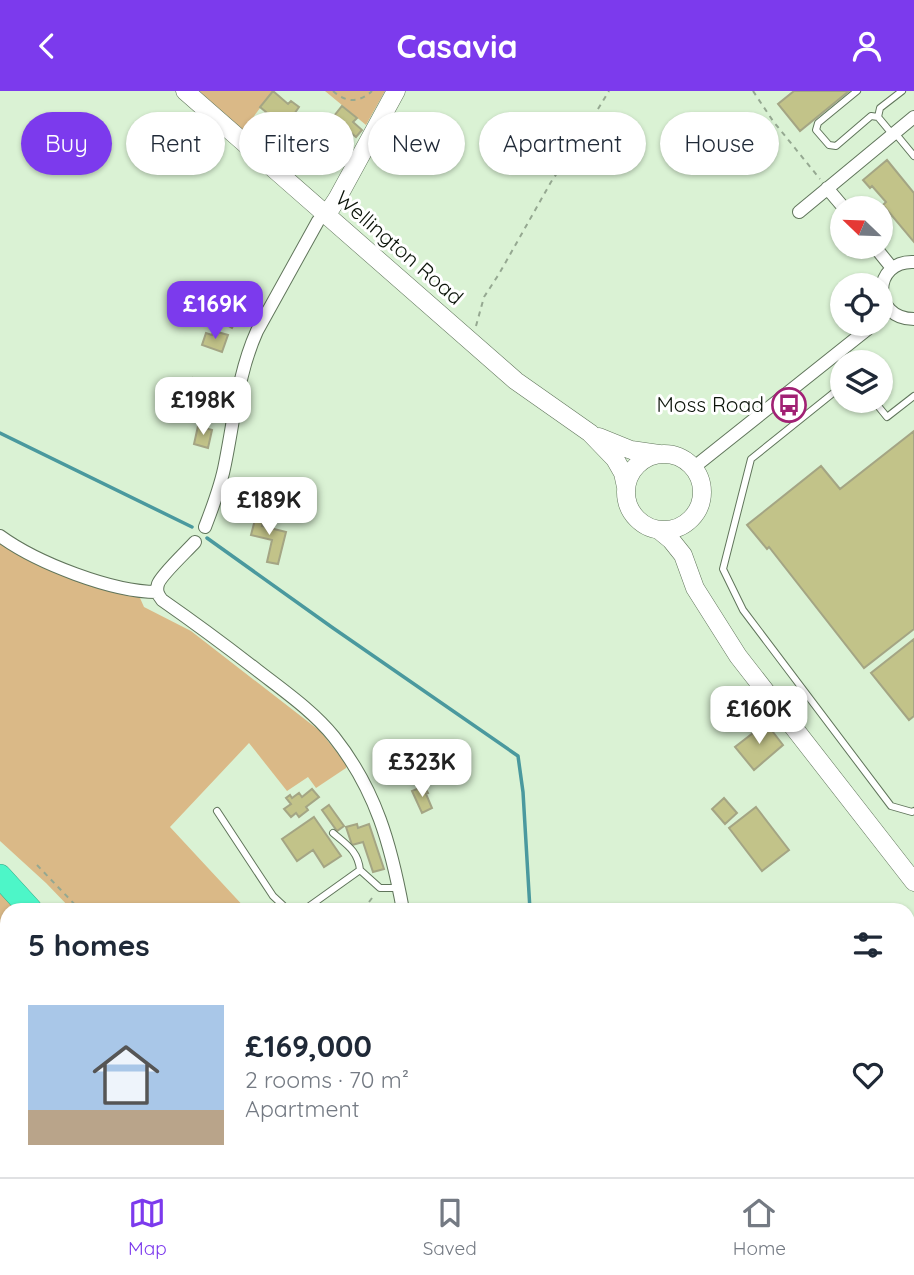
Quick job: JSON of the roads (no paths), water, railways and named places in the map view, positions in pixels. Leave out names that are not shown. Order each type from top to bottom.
[{"type":"highway","points":[[0,876],[25,903]]},
{"type":"street","name":"Wellington Road","points":[[185,91],[516,381],[590,433],[615,459],[623,473],[626,487]]},
{"type":"street","points":[[205,527],[225,468],[242,376],[251,344],[318,221],[337,199],[396,91]]},
{"type":"street","points":[[799,212],[914,117]]},
{"type":"street","points":[[827,188],[834,196]]},
{"type":"street","points":[[885,259],[892,268]]},
{"type":"street","points":[[888,273],[900,264],[914,262]]},
{"type":"street","points":[[893,317],[914,319]]},
{"type":"street","points":[[693,468],[859,336]]},
{"type":"street","name":"Wellington Road","points":[[590,433],[631,450],[662,454]]},
{"type":"street","points":[[662,454],[684,460],[693,468],[702,489],[701,501],[690,520],[671,530],[660,531],[641,523],[634,516],[626,498],[626,487],[634,468],[651,456],[662,454]]},
{"type":"street","points":[[690,520],[688,550],[695,588]]},
{"type":"street","points":[[660,531],[683,555],[695,588],[738,656],[914,882]]},
{"type":"street","points":[[0,536],[32,556],[59,568],[118,586],[157,592]]},
{"type":"street","points":[[195,542],[161,578],[157,592],[162,600],[287,693],[333,736],[349,757],[377,812],[393,858],[402,903]]},
{"type":"lane","points":[[857,91],[818,123],[816,130],[829,145],[836,146],[871,116],[878,117],[913,154]]},
{"type":"lane","points":[[878,117],[880,108],[902,91]]},
{"type":"lane","points":[[830,396],[751,459],[723,569],[743,610],[891,806],[914,811]]},
{"type":"lane","points":[[893,412],[914,396]]},
{"type":"lane","points":[[217,811],[273,896],[280,903]]},
{"type":"lane","points":[[333,833],[355,852],[360,870],[380,888],[399,888]]},
{"type":"lane","points":[[314,903],[360,870]]},
{"type":"waterway","points":[[0,433],[192,527]]},
{"type":"waterway","points":[[207,538],[518,756],[523,792],[530,903]]},
{"type":"place","name":"Moss Road","points":[[789,405]]}]
